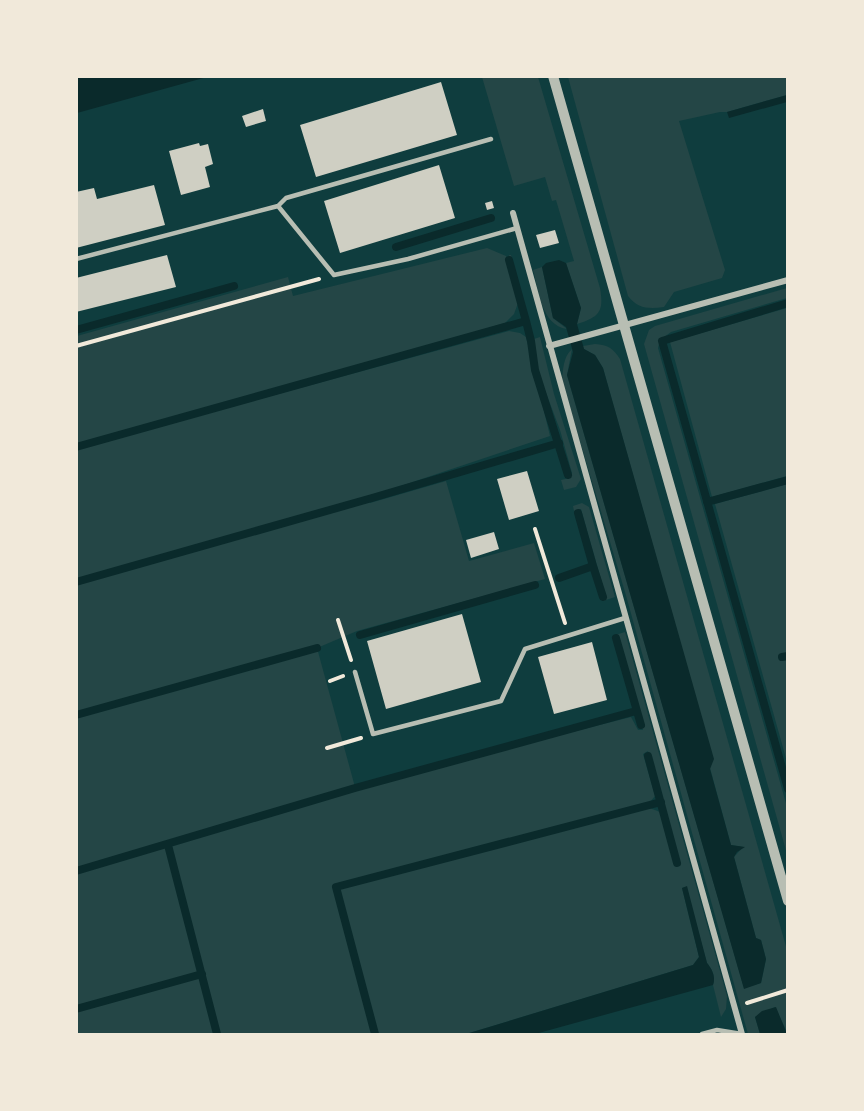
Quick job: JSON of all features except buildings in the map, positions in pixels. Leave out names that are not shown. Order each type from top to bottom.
[{"type":"street","points":[[553,76],[788,901]]},
{"type":"street","points":[[513,213],[742,1034]]},
{"type":"street","points":[[549,346],[788,280]]},
{"type":"lane","points":[[76,259],[278,206],[285,198],[490,139]]},
{"type":"lane","points":[[278,206],[334,275],[408,260],[517,228]]},
{"type":"lane","points":[[355,672],[373,734],[501,701],[525,649],[626,618]]},
{"type":"lane","points":[[702,1035],[717,1030],[742,1034]]},
{"type":"path","points":[[76,346],[334,275]]},
{"type":"path","points":[[535,530],[569,635]]},
{"type":"path","points":[[338,620],[355,672]]},
{"type":"path","points":[[327,748],[373,734]]},
{"type":"path","points":[[735,1007],[788,990]]},
{"type":"shaded area","points":[[77,76],[207,76],[207,77],[77,113]]},
{"type":"shaded area","points":[[482,77],[538,77],[600,288],[601,308],[591,319],[577,324],[581,308],[566,263],[574,261],[556,200],[552,201],[545,177],[514,186]]},
{"type":"shaded area","points":[[568,77],[787,77],[787,95],[727,112],[679,121],[725,270],[722,278],[674,292],[664,307],[644,307],[628,296]]},
{"type":"shaded area","points":[[787,95],[787,102],[729,118],[727,112]]},
{"type":"shaded area","points":[[487,248],[506,256],[518,303],[514,314],[505,323],[193,417],[509,331],[526,337],[550,436],[368,497],[370,503],[446,481],[469,561],[534,543],[545,579],[357,631],[317,648],[355,787],[631,717],[638,730],[643,730],[620,640],[615,635],[625,632],[727,996],[726,1009],[721,1017],[713,985],[713,973],[707,963],[686,887],[682,888],[699,957],[693,965],[466,1034],[77,1034],[77,336],[288,277],[293,296]],"holes":[[[648,751],[680,865],[675,866],[660,812],[647,807],[397,871],[650,802],[655,796],[643,754]]]},
{"type":"shaded area","points":[[509,255],[511,255],[534,339],[540,337],[554,394],[581,479],[576,487],[564,490],[561,480],[570,478],[572,473],[560,430],[537,369],[532,340]]},
{"type":"shaded area","points":[[559,260],[566,263],[581,308],[577,324],[584,349],[595,355],[603,368],[714,759],[710,769],[731,845],[745,847],[734,857],[756,938],[761,940],[766,959],[761,983],[744,989],[567,375],[573,352],[566,327],[553,318],[542,267],[546,263]]},
{"type":"shaded area","points":[[542,267],[553,318],[567,329],[552,321],[542,306],[533,270]]},
{"type":"shaded area","points":[[787,288],[787,298],[671,332],[660,340],[658,348],[787,807],[787,854],[644,344],[649,330],[655,326]]},
{"type":"shaded area","points":[[787,308],[787,476],[712,497],[670,342]]},
{"type":"shaded area","points":[[595,344],[610,348],[620,359],[787,950],[787,1032],[775,1007],[755,1017],[760,1034],[748,1034],[625,592],[562,381],[565,360],[572,349],[567,375],[744,988],[761,983],[766,959],[761,940],[756,938],[734,857],[743,847],[731,845],[710,768],[713,759],[603,368],[595,355],[583,346]]},
{"type":"shaded area","points":[[788,484],[787,762],[715,504]]},
{"type":"shaded area","points":[[582,503],[589,507],[615,597],[603,601],[606,597],[581,509],[574,511],[573,506]]},
{"type":"shaded area","points":[[687,886],[707,963],[713,973],[713,985],[535,1034],[466,1034],[693,965],[699,957],[682,888]]},
{"type":"shaded area","points":[[776,1007],[787,1034],[760,1034],[755,1017],[762,1011]]},
{"type":"waterway","points":[[396,247],[491,218]]},
{"type":"waterway","points":[[76,447],[526,321],[509,260]]},
{"type":"waterway","points":[[76,330],[234,286]]},
{"type":"waterway","points":[[788,303],[662,341],[788,789]]},
{"type":"waterway","points":[[526,321],[535,370],[568,475]]},
{"type":"waterway","points":[[76,582],[559,443]]},
{"type":"waterway","points":[[707,502],[788,480]]},
{"type":"waterway","points":[[559,578],[593,566],[578,513]]},
{"type":"waterway","points":[[593,566],[603,597]]},
{"type":"waterway","points":[[360,635],[535,585]]},
{"type":"waterway","points":[[616,638],[641,725]]},
{"type":"waterway","points":[[76,715],[317,648]]},
{"type":"waterway","points":[[782,657],[788,656]]},
{"type":"waterway","points":[[76,871],[355,788],[636,711]]},
{"type":"waterway","points":[[648,756],[677,863]]},
{"type":"waterway","points":[[375,1034],[336,887],[661,802]]},
{"type":"waterway","points":[[168,845],[217,1034]]},
{"type":"waterway","points":[[76,1009],[202,974]]}]
